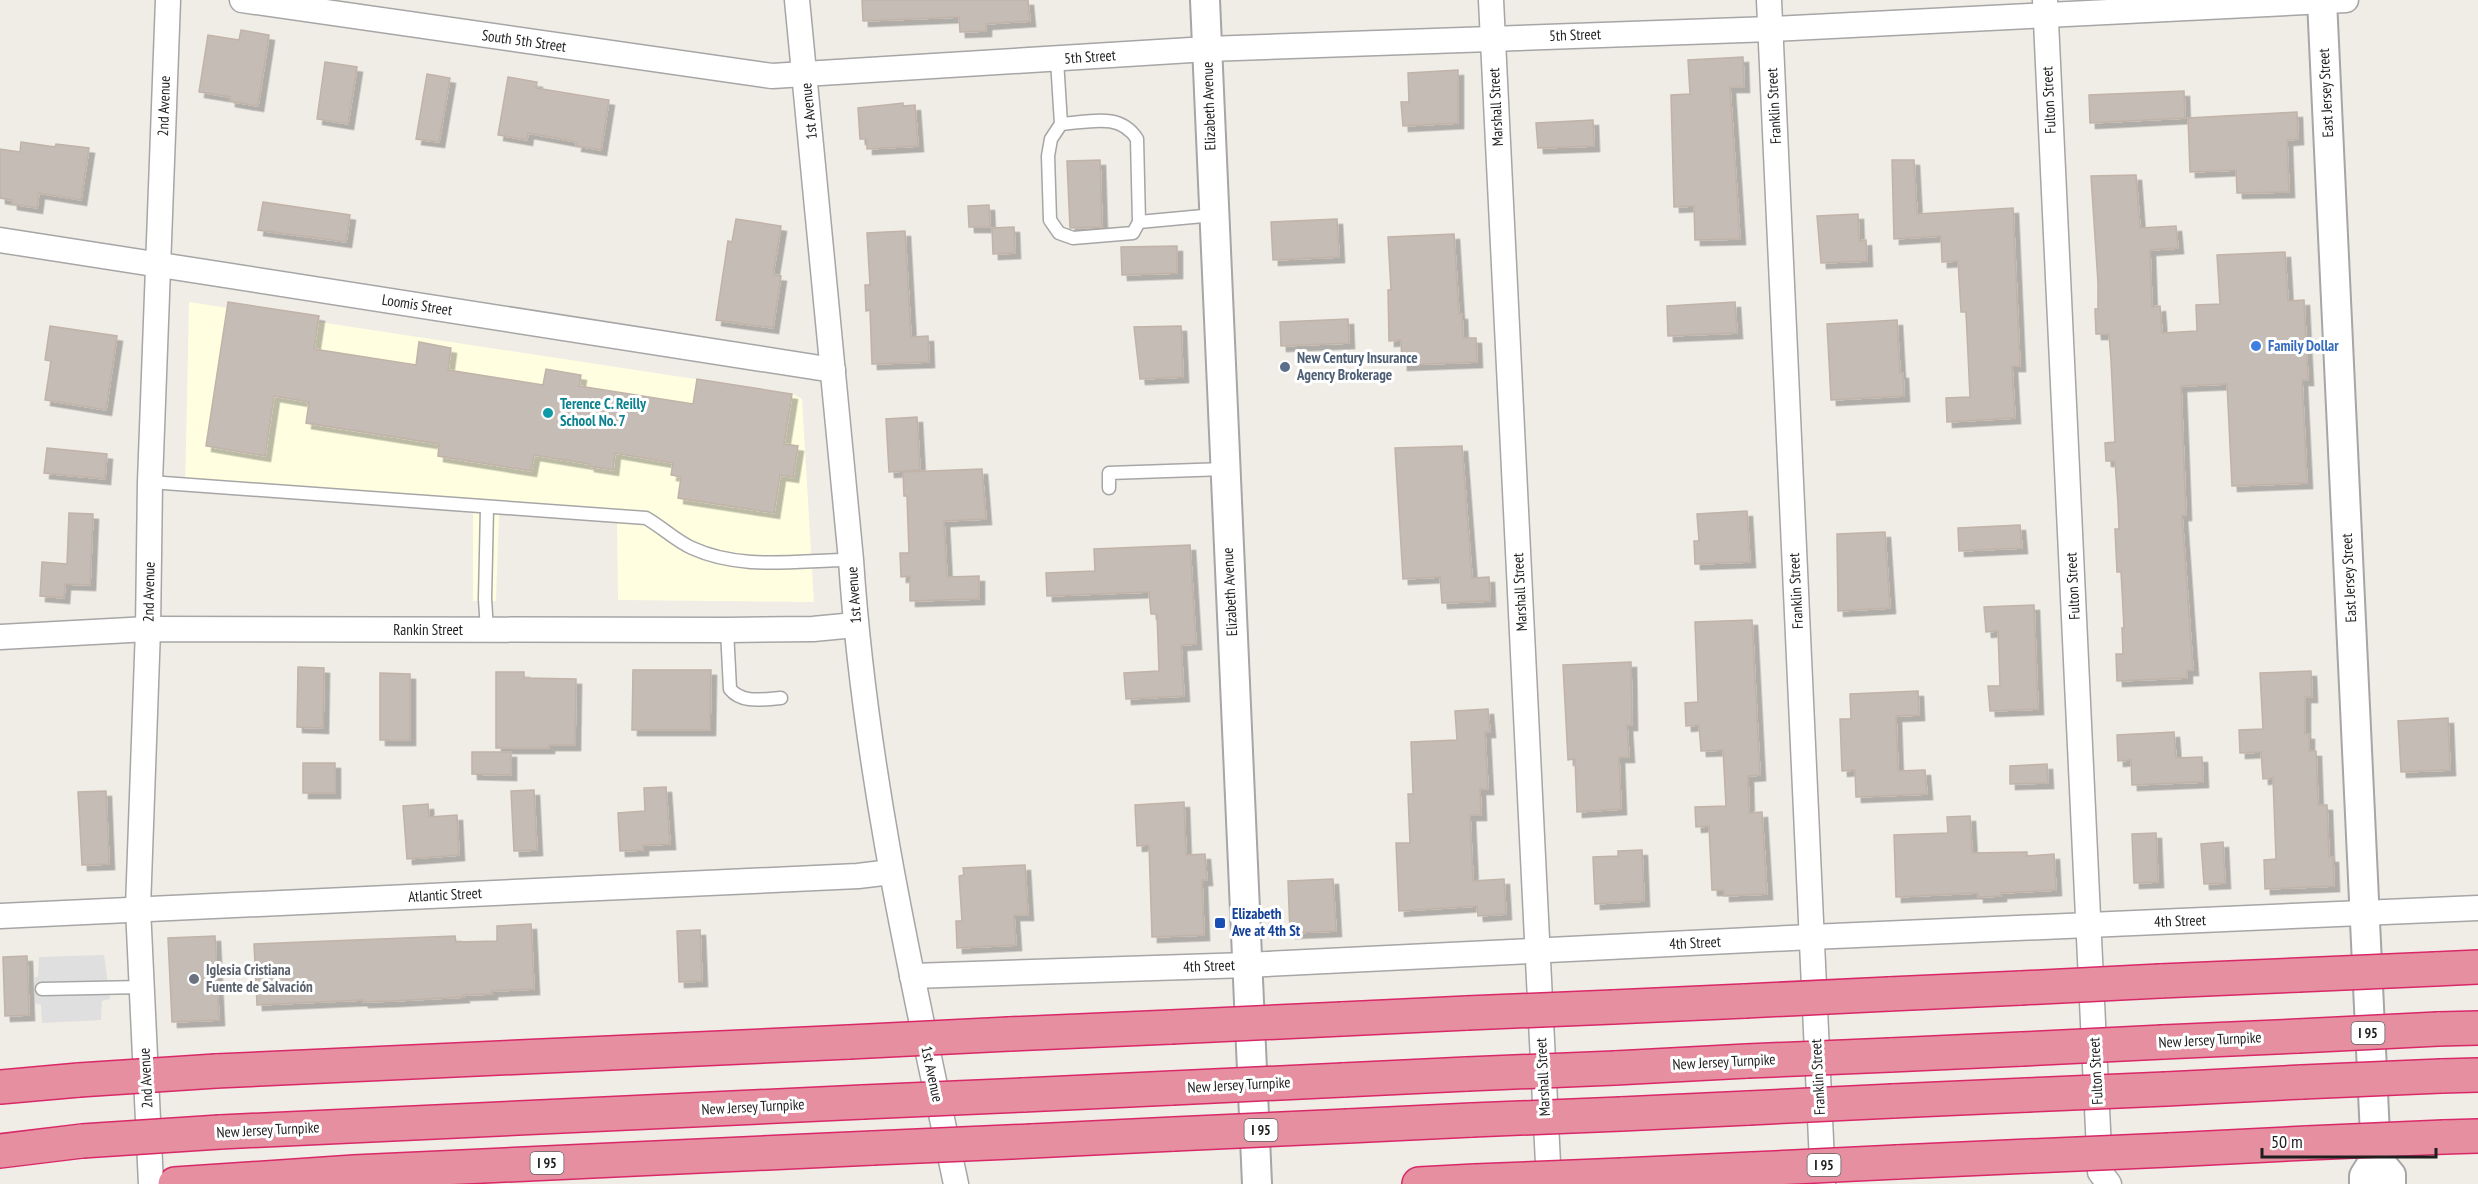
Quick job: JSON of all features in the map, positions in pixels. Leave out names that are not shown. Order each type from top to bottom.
[{"type":"highway","points":[[0,1087],[216,1071],[2478,967]]},
{"type":"highway","name":"New Jersey Turnpike","points":[[0,1151],[82,1141],[220,1132],[2478,1028]]},
{"type":"highway","name":"I 95","points":[[175,1184],[873,1148],[2478,1074]]},
{"type":"highway","name":"I 95","points":[[1419,1184],[2478,1136]]},
{"type":"street","name":"2nd Avenue","points":[[151,1184],[138,908],[148,629],[150,482],[159,290],[158,264],[168,0]]},
{"type":"street","name":"South 5th Street","points":[[242,0],[772,76],[805,74]]},
{"type":"street","name":"1st Avenue","points":[[797,0],[851,560],[855,626],[891,872],[956,1184]]},
{"type":"street","name":"Elizabeth Avenue","points":[[1205,0],[1257,1184]]},
{"type":"street","name":"Marshall Street","points":[[1491,0],[1548,1184]]},
{"type":"street","name":"Franklin Street","points":[[1769,0],[1824,1183]]},
{"type":"street","name":"5th Street","points":[[805,74],[1207,49],[1771,29],[2045,7],[2330,0]]},
{"type":"street","name":"East Jersey Street","points":[[2330,0],[2376,1157],[2364,1176],[2364,1184]]},
{"type":"street","name":"Fulton Street","points":[[2045,7],[2101,1180]]},
{"type":"street","name":"Loomis Street","points":[[0,240],[833,370]]},
{"type":"street","name":"Rankin Street","points":[[0,637],[148,629],[727,630],[855,626]]},
{"type":"street","name":"Atlantic Street","points":[[0,916],[858,876],[891,872]]},
{"type":"street","name":"4th Street","points":[[912,976],[1247,965],[1812,936],[2478,908]]},
{"type":"street","name":"East Jersey Street","points":[[2376,1157],[2391,1175],[2391,1184]]},
{"type":"lane","points":[[1057,60],[1061,124],[1052,140],[1048,156],[1050,220],[1059,232],[1073,238],[1133,233],[1139,222],[1137,140],[1131,129],[1115,121],[1061,124]]},
{"type":"lane","points":[[1139,222],[1214,215]]},
{"type":"lane","points":[[1109,488],[1109,473],[1225,469]]},
{"type":"lane","points":[[150,482],[645,518],[691,548],[731,561],[767,563],[851,560]]},
{"type":"lane","points":[[487,630],[488,508]]},
{"type":"lane","points":[[727,630],[730,689],[744,699],[781,698]]},
{"type":"lane","points":[[42,989],[142,987]]},
{"type":"shaded area","points":[[189,302],[793,394],[802,399],[814,602],[618,600],[617,520],[499,514],[496,601],[473,601],[473,512],[185,491]]},
{"type":"shaded area","points":[[104,955],[110,999],[102,1001],[101,1020],[42,1023],[41,1005],[35,1003],[35,977],[38,977],[39,957]]},
{"type":"building","points":[[862,0],[1028,0],[1030,21],[986,24],[986,31],[960,32],[959,17],[863,21]]},
{"type":"building","points":[[241,30],[269,35],[258,106],[230,101],[230,97],[199,92],[208,35],[239,40]]},
{"type":"building","points":[[1743,57],[1744,87],[1730,87],[1740,239],[1695,240],[1694,206],[1674,207],[1671,95],[1690,94],[1688,60]]},
{"type":"building","points":[[325,62],[357,67],[348,124],[317,119]]},
{"type":"building","points":[[1458,70],[1458,123],[1403,126],[1401,102],[1409,102],[1408,73]]},
{"type":"building","points":[[427,74],[450,78],[439,142],[416,139]]},
{"type":"building","points":[[508,77],[537,82],[536,88],[609,100],[601,150],[576,146],[577,142],[528,133],[527,140],[498,135]]},
{"type":"building","points":[[2184,91],[2185,118],[2090,123],[2089,95]]},
{"type":"building","points":[[903,103],[903,106],[915,105],[918,146],[867,149],[867,139],[860,139],[858,108]]},
{"type":"building","points":[[2297,112],[2298,139],[2287,140],[2289,192],[2237,193],[2236,170],[2190,172],[2188,118]]},
{"type":"building","points":[[1593,120],[1594,146],[1538,148],[1536,123]]},
{"type":"building","points":[[21,142],[55,147],[56,144],[89,148],[81,200],[39,193],[37,208],[12,204],[12,200],[0,198],[0,149],[20,152]]},
{"type":"building","points":[[1100,160],[1102,227],[1070,228],[1067,161]]},
{"type":"building","points":[[1892,160],[1914,160],[1917,214],[2013,208],[2020,366],[2012,366],[2015,418],[1947,422],[1946,398],[1970,397],[1966,312],[1961,312],[1958,261],[1942,262],[1941,236],[1894,239]]},
{"type":"building","points":[[2136,175],[2140,228],[2176,226],[2178,248],[2150,250],[2152,307],[2160,306],[2162,333],[2197,331],[2196,305],[2220,304],[2217,255],[2285,252],[2288,301],[2304,300],[2308,380],[2302,380],[2307,483],[2232,486],[2227,384],[2181,386],[2186,515],[2182,515],[2193,670],[2187,670],[2187,678],[2117,681],[2116,654],[2123,654],[2122,628],[2124,628],[2121,572],[2117,572],[2115,529],[2119,529],[2115,461],[2106,461],[2105,443],[2115,442],[2111,361],[2109,334],[2096,334],[2095,309],[2098,309],[2098,283],[2091,176]]},
{"type":"building","points":[[263,202],[350,215],[346,242],[258,230]]},
{"type":"building","points":[[989,205],[990,227],[969,227],[968,206]]},
{"type":"building","points":[[1858,214],[1859,241],[1866,240],[1867,261],[1821,263],[1817,216]]},
{"type":"building","points":[[736,219],[781,226],[773,275],[781,276],[773,328],[716,320],[728,241],[732,242]]},
{"type":"building","points":[[1337,219],[1339,257],[1273,260],[1271,222]]},
{"type":"building","points":[[1014,227],[1015,253],[993,254],[992,228]]},
{"type":"building","points":[[905,231],[911,337],[928,336],[929,362],[872,364],[870,310],[866,311],[865,285],[870,285],[867,233]]},
{"type":"building","points":[[1454,234],[1459,314],[1462,314],[1463,338],[1476,338],[1477,362],[1402,365],[1401,340],[1389,341],[1388,290],[1391,290],[1388,237]]},
{"type":"building","points":[[1177,246],[1177,273],[1122,275],[1121,247]]},
{"type":"building","name":"Terence C. Reilly School No. 7","points":[[228,302],[319,316],[314,349],[416,365],[419,342],[451,348],[448,370],[543,385],[546,369],[581,375],[579,386],[693,404],[697,379],[792,394],[784,444],[798,446],[793,477],[780,475],[774,513],[678,498],[681,477],[671,475],[673,463],[615,453],[613,470],[534,455],[531,471],[438,456],[439,444],[306,423],[309,402],[274,396],[265,456],[206,446]]},
{"type":"building","points":[[1735,302],[1737,333],[1668,336],[1667,306]]},
{"type":"building","points":[[1348,319],[1349,343],[1281,346],[1280,322]]},
{"type":"building","points":[[1897,320],[1900,373],[1903,373],[1904,396],[1831,400],[1827,324]]},
{"type":"building","points":[[50,326],[117,336],[106,410],[45,400],[51,361],[45,360]]},
{"type":"building","points":[[1181,326],[1183,377],[1140,379],[1134,327]]},
{"type":"building","points":[[917,417],[920,470],[889,472],[886,419]]},
{"type":"building","points":[[1462,446],[1472,578],[1489,577],[1490,601],[1442,603],[1440,577],[1403,579],[1395,448]]},
{"type":"building","points":[[47,448],[107,454],[105,479],[44,473]]},
{"type":"building","points":[[982,469],[986,519],[944,521],[947,577],[979,576],[979,599],[910,601],[910,576],[901,577],[900,553],[909,553],[907,496],[904,496],[903,472]]},
{"type":"building","points":[[1747,511],[1750,562],[1695,564],[1694,541],[1699,541],[1697,514]]},
{"type":"building","points":[[69,513],[93,514],[90,585],[65,584],[64,598],[40,596],[42,562],[67,564]]},
{"type":"building","points":[[2020,525],[2022,548],[1959,551],[1958,528]]},
{"type":"building","points":[[1885,532],[1890,608],[1838,611],[1837,534]]},
{"type":"building","points":[[1190,545],[1196,644],[1181,645],[1184,696],[1126,699],[1124,673],[1159,671],[1157,614],[1151,614],[1149,592],[1047,596],[1046,573],[1095,571],[1094,549]]},
{"type":"building","points":[[2034,605],[2038,709],[1990,711],[1988,686],[2000,686],[1998,631],[1986,632],[1984,607]]},
{"type":"building","points":[[1752,620],[1760,775],[1748,776],[1749,813],[1762,812],[1767,894],[1724,896],[1724,890],[1712,890],[1709,826],[1696,827],[1695,807],[1726,806],[1723,750],[1701,751],[1699,725],[1686,726],[1685,703],[1698,702],[1695,622]]},
{"type":"building","points":[[1631,662],[1632,725],[1627,725],[1629,757],[1619,757],[1621,809],[1577,812],[1575,759],[1568,760],[1563,665]]},
{"type":"building","points":[[298,667],[324,668],[323,728],[297,727]]},
{"type":"building","points":[[633,670],[711,670],[710,730],[632,730]]},
{"type":"building","points":[[2311,671],[2312,697],[2305,697],[2305,734],[2309,734],[2309,751],[2316,751],[2318,805],[2327,805],[2329,857],[2333,857],[2334,886],[2265,889],[2264,860],[2276,859],[2273,778],[2263,779],[2261,752],[2240,753],[2239,730],[2263,729],[2260,673]]},
{"type":"building","points":[[496,672],[524,672],[524,678],[576,679],[575,745],[549,745],[549,748],[496,748]]},
{"type":"building","points":[[380,673],[410,674],[410,740],[380,740]]},
{"type":"building","points":[[1918,691],[1919,715],[1896,716],[1898,771],[1925,770],[1927,794],[1856,797],[1855,770],[1842,771],[1840,719],[1851,719],[1850,694]]},
{"type":"building","points":[[1488,709],[1490,732],[1485,732],[1488,789],[1480,789],[1481,815],[1470,815],[1473,881],[1504,879],[1506,914],[1478,916],[1477,906],[1399,911],[1396,843],[1410,843],[1408,794],[1413,794],[1411,742],[1457,740],[1455,711]]},
{"type":"building","points":[[2448,718],[2450,770],[2401,772],[2398,721]]},
{"type":"building","points":[[2174,732],[2176,758],[2202,757],[2203,782],[2132,785],[2131,760],[2118,761],[2117,735]]},
{"type":"building","points":[[472,752],[511,752],[511,775],[472,774]]},
{"type":"building","points":[[303,763],[335,763],[335,793],[303,793]]},
{"type":"building","points":[[2047,764],[2048,783],[2010,784],[2010,766]]},
{"type":"building","points":[[666,787],[670,844],[643,845],[643,850],[620,851],[618,813],[645,811],[644,788]]},
{"type":"building","points":[[534,790],[537,850],[514,851],[511,791]]},
{"type":"building","points":[[106,791],[109,864],[82,865],[78,792]]},
{"type":"building","points":[[1184,802],[1186,855],[1205,854],[1207,880],[1202,880],[1204,935],[1152,937],[1149,845],[1137,846],[1135,805]]},
{"type":"building","points":[[428,804],[429,817],[457,815],[459,855],[407,859],[403,806]]},
{"type":"building","points":[[1970,816],[1972,853],[2027,852],[2027,856],[2054,854],[2056,890],[2001,893],[2001,896],[1978,897],[1978,893],[1896,897],[1894,835],[1948,833],[1947,817]]},
{"type":"building","points":[[2156,833],[2158,882],[2134,883],[2132,834]]},
{"type":"building","points":[[2223,842],[2225,883],[2204,884],[2201,844]]},
{"type":"building","points":[[1642,850],[1644,901],[1595,904],[1593,857],[1618,856],[1618,851]]},
{"type":"building","points":[[1025,865],[1028,915],[1014,915],[1016,945],[957,948],[956,921],[962,921],[959,876],[964,875],[963,868]]},
{"type":"building","points":[[1333,879],[1336,931],[1290,933],[1288,881]]},
{"type":"building","points":[[531,924],[534,989],[492,991],[492,994],[463,995],[464,997],[257,1005],[254,944],[455,936],[456,942],[497,941],[497,926]]},
{"type":"building","points":[[700,930],[702,981],[679,982],[677,931]]},
{"type":"building","name":"Iglesia Cristiana Fuente de Salvación","points":[[215,936],[219,1020],[172,1022],[168,938]]},
{"type":"building","points":[[27,956],[29,1015],[5,1016],[3,957]]},
{"type":"place","name":"Family Dollar","points":[[2256,346]]},
{"type":"place","name":"New Century Insurance Agency Brokerage","points":[[1285,367]]},
{"type":"place","name":"Terence C. Reilly School No. 7","points":[[548,413]]},
{"type":"place","name":"Elizabeth Ave at 4th St","points":[[1220,923]]},
{"type":"place","name":"Iglesia Cristiana Fuente de Salvación","points":[[194,979]]}]
